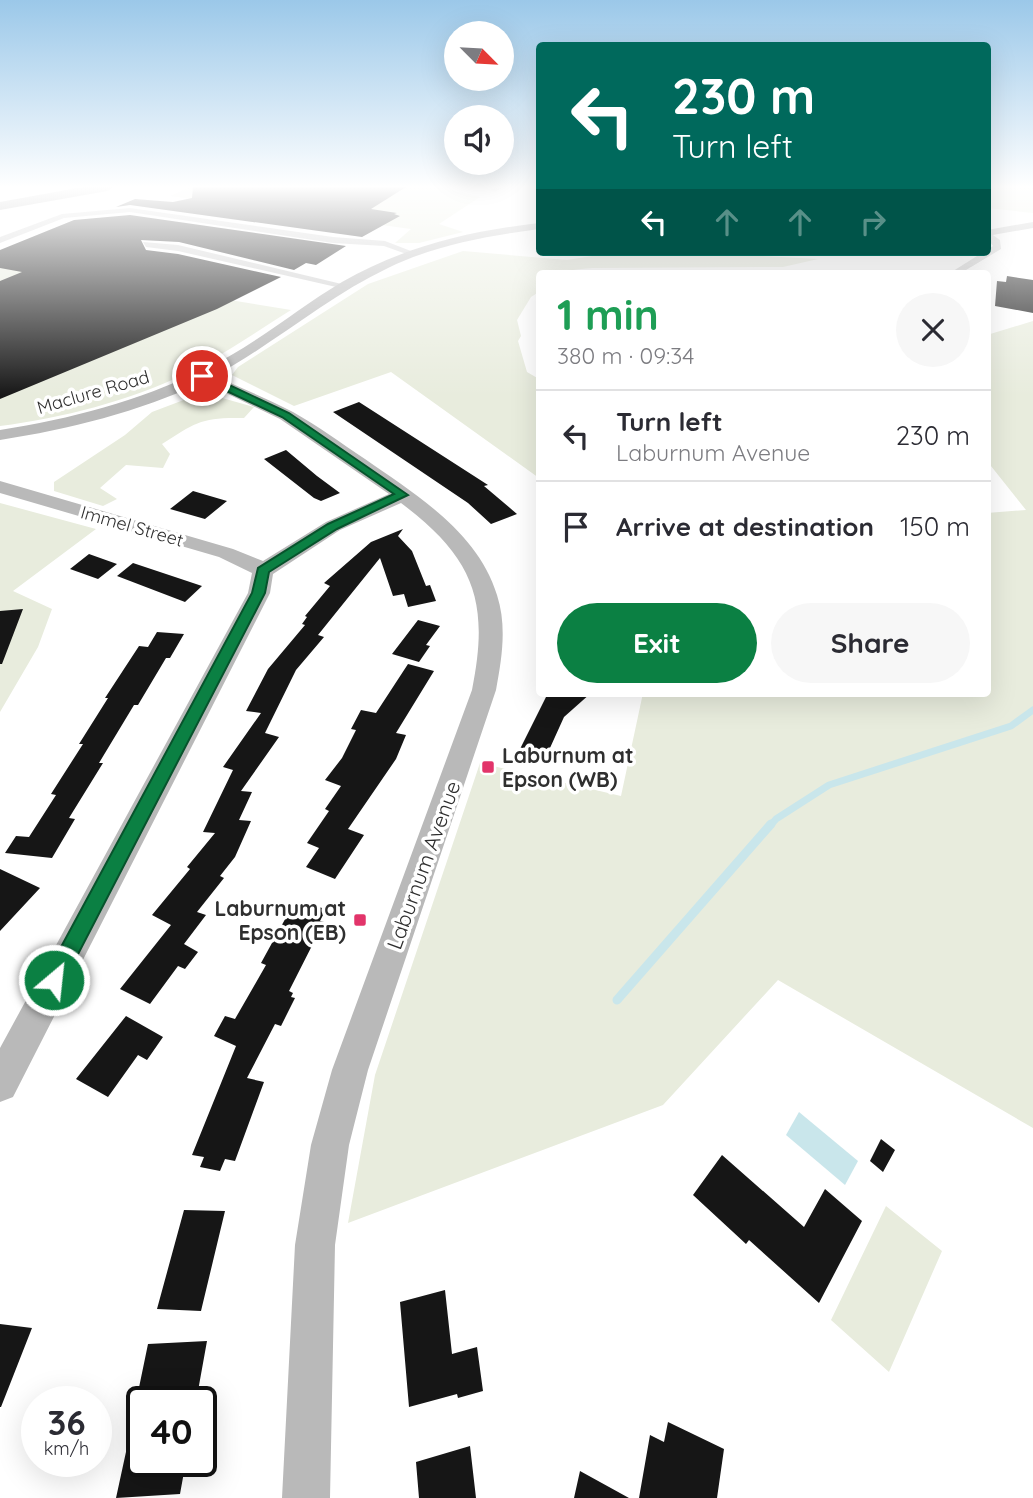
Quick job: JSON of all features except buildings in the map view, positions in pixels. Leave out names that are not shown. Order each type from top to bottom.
[{"type":"street","points":[[217,257],[345,286]]},
{"type":"street","name":"Maclure Road","points":[[2,440],[112,411],[202,376],[345,286],[404,257]]},
{"type":"street","points":[[960,270],[982,257]]},
{"type":"street","name":"Laburnum Avenue","points":[[202,376],[286,415],[403,495],[447,530],[463,547],[477,569],[490,608],[492,652],[484,690],[355,1057],[330,1145],[314,1245],[306,1498]]},
{"type":"street","name":"Immel Street","points":[[0,487],[226,554],[263,570]]},
{"type":"street","points":[[0,1084],[259,593],[263,570],[332,526],[403,495]]},
{"type":"shaded area","points":[[446,257],[531,257],[567,260],[587,257],[818,259],[783,267],[536,270],[536,294],[531,297],[517,320],[521,336],[518,341],[527,372],[536,377],[536,476],[391,372],[294,406],[232,375],[238,367],[368,284]]},
{"type":"shaded area","points":[[9,264],[291,310],[212,360],[163,384],[95,407],[0,426],[0,268]]},
{"type":"shaded area","points":[[1033,321],[1033,1128],[778,980],[663,1105],[348,1223],[375,1075],[480,763],[621,796],[642,697],[991,697],[991,513],[1026,510],[991,466],[991,334]]},
{"type":"shaded area","points":[[197,395],[215,396],[254,407],[244,418],[200,422],[162,444],[170,454],[163,468],[126,465],[100,488],[117,499],[103,506],[54,491],[54,482],[125,435],[152,412]]},
{"type":"shaded area","points":[[0,503],[96,529],[13,591],[52,609],[38,647],[0,712]]},
{"type":"shaded area","points":[[886,1206],[942,1251],[889,1372],[831,1320]]},
{"type":"water","points":[[799,1112],[858,1161],[845,1185],[786,1135]]},
{"type":"waterway","points":[[770,826],[776,819],[829,785],[1011,726],[1033,710]]},
{"type":"waterway","points":[[617,1000],[771,824]]},
{"type":"place","name":"Laburnum at Epson (WB)","points":[[488,767]]},
{"type":"place","name":"Laburnum at Epson (EB)","points":[[360,920]]},
{"type":"route","points":[[54,980],[259,593],[263,570],[332,526],[403,495],[286,415],[202,376]]}]
